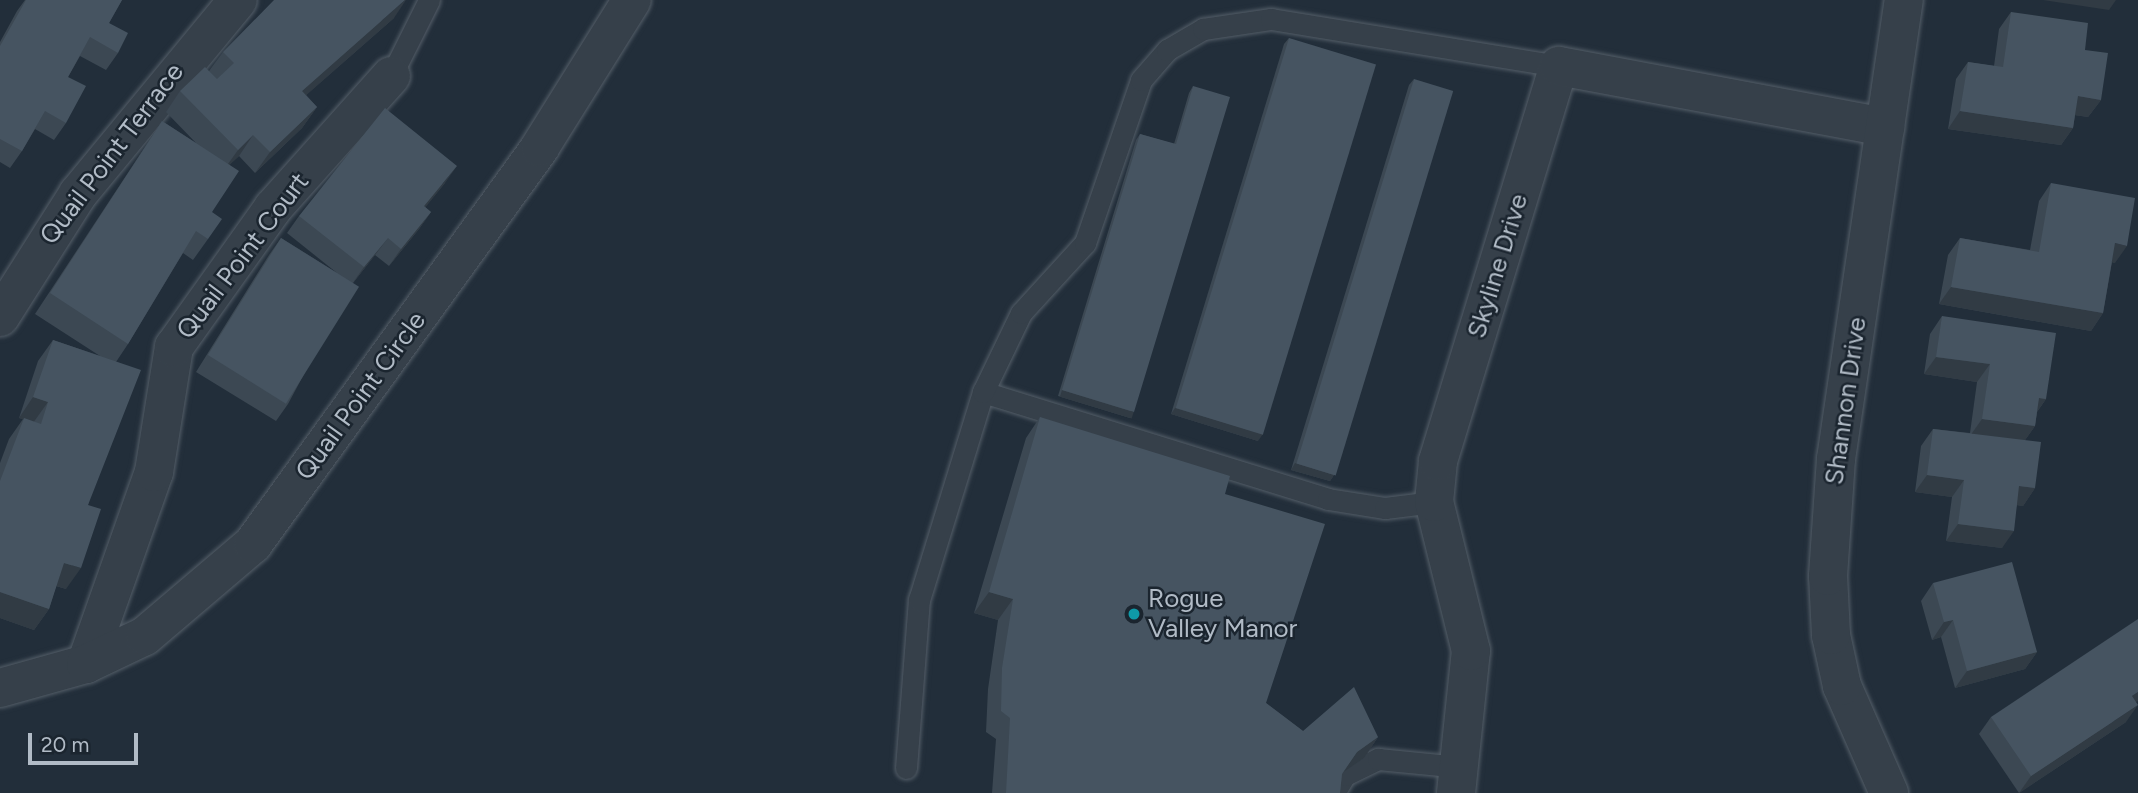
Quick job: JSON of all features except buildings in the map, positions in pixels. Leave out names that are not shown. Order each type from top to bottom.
[{"type":"street","name":"Quail Point Terrace","points":[[0,317],[86,184],[238,0]]},
{"type":"street","name":"Quail Point Circle","points":[[0,688],[86,664],[154,629],[253,544],[540,147],[632,0]]},
{"type":"street","name":"Shannon Drive","points":[[1889,793],[1842,685],[1831,635],[1828,576],[1836,459],[1904,0]]},
{"type":"street","points":[[1559,66],[1885,127]]},
{"type":"street","name":"Skyline Drive","points":[[1457,780],[1471,651],[1434,502],[1438,461],[1559,66]]},
{"type":"street","name":"Quail Point Court","points":[[86,664],[155,472],[174,347],[273,208],[391,76]]},
{"type":"lane","points":[[391,76],[429,0]]},
{"type":"lane","points":[[906,768],[919,600],[984,392],[1021,313],[1085,243],[1141,80],[1167,50],[1203,29],[1235,21],[1298,21],[1559,66]]},
{"type":"lane","points":[[984,392],[1328,499],[1385,508],[1434,502]]},
{"type":"lane","points":[[1334,793],[1345,775],[1378,759],[1457,780]]},
{"type":"place","name":"Rogue Valley Manor","points":[[1134,614]]}]
